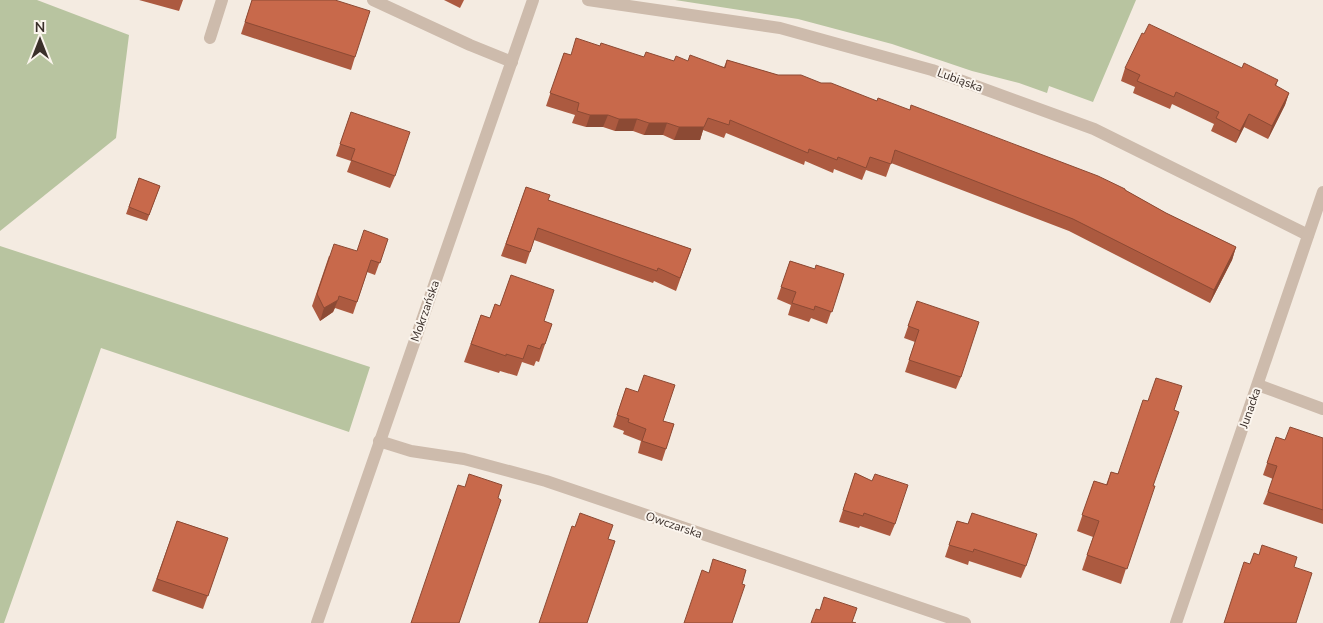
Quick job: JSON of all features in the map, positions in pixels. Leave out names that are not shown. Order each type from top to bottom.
[{"type":"street","points":[[210,38],[222,0]]},
{"type":"street","points":[[373,0],[462,42],[512,62]]},
{"type":"street","name":"Mokrzańska","points":[[316,623],[534,0]]},
{"type":"street","name":"Lubiąska","points":[[588,0],[780,28],[932,70],[1094,129],[1308,234]]},
{"type":"street","name":"Junacka","points":[[1176,623],[1323,192]]},
{"type":"street","points":[[1258,385],[1323,409]]},
{"type":"street","name":"Owczarska","points":[[379,441],[411,452],[464,459],[546,481],[965,623]]},
{"type":"green space","points":[[0,0],[37,0],[129,35],[116,138],[0,231]]},
{"type":"green space","points":[[675,0],[1136,0],[1093,102],[1049,86],[1047,93],[1019,83],[972,71],[892,44],[798,19]]},
{"type":"green space","points":[[0,246],[370,367],[349,432],[101,348],[4,623],[0,623]]},
{"type":"building","points":[[252,0],[335,0],[370,11],[355,57],[245,22]]},
{"type":"building","points":[[1149,24],[1242,68],[1244,63],[1278,80],[1275,85],[1289,93],[1272,126],[1249,114],[1240,131],[1216,118],[1219,112],[1176,92],[1174,97],[1137,81],[1140,75],[1125,68],[1142,33],[1144,34]]},
{"type":"building","points":[[576,38],[600,46],[601,43],[644,57],[646,52],[674,61],[676,56],[688,61],[690,55],[725,68],[727,60],[778,75],[801,75],[821,83],[831,83],[877,101],[878,98],[910,110],[911,105],[1098,176],[1166,213],[1236,247],[1214,290],[1073,219],[895,150],[891,164],[870,157],[866,168],[838,157],[837,160],[809,149],[808,153],[730,120],[729,125],[708,118],[704,127],[679,127],[667,123],[619,119],[608,115],[590,115],[577,111],[579,103],[550,93],[564,53],[571,55]]},
{"type":"building","points":[[351,112],[410,132],[395,176],[351,160],[355,149],[340,144]]},
{"type":"building","points":[[139,178],[160,186],[149,215],[129,207]]},
{"type":"building","points":[[526,187],[550,195],[548,200],[691,249],[680,278],[658,268],[657,271],[538,228],[530,252],[506,244]]},
{"type":"building","points":[[364,230],[388,239],[380,263],[371,260],[357,302],[339,296],[338,300],[324,308],[317,294],[334,244],[357,251]]},
{"type":"building","points":[[790,261],[815,269],[816,265],[844,274],[832,312],[815,306],[814,310],[792,303],[796,292],[781,287]]},
{"type":"building","points":[[511,275],[554,290],[544,321],[552,324],[545,344],[542,344],[540,349],[528,345],[523,359],[506,354],[506,356],[471,344],[481,315],[490,318],[495,304],[500,306]]},
{"type":"building","points":[[917,301],[979,322],[961,377],[909,360],[919,330],[908,326]]},
{"type":"building","points":[[644,375],[675,385],[663,421],[674,424],[666,449],[642,441],[646,429],[628,422],[629,419],[617,415],[626,388],[638,392]]},
{"type":"building","points":[[1156,378],[1182,386],[1174,410],[1179,412],[1127,569],[1087,555],[1099,521],[1082,515],[1094,481],[1107,485],[1111,472],[1118,474],[1143,400],[1148,401]]},
{"type":"building","points":[[1290,427],[1323,438],[1323,510],[1268,492],[1277,466],[1267,463],[1276,437],[1285,440]]},
{"type":"building","points":[[855,473],[872,481],[875,474],[908,485],[895,524],[864,513],[863,516],[843,510]]},
{"type":"building","points":[[469,474],[502,485],[498,498],[501,500],[459,623],[411,623],[458,485],[465,487]]},
{"type":"building","points":[[580,513],[613,525],[608,539],[615,541],[587,623],[539,623],[572,526],[575,527]]},
{"type":"building","points":[[972,513],[1037,534],[1026,566],[974,549],[973,552],[949,545],[957,521],[968,524]]},
{"type":"building","points":[[177,521],[228,538],[208,596],[157,579]]},
{"type":"building","points":[[1262,545],[1297,557],[1294,567],[1312,573],[1296,623],[1224,623],[1244,562],[1250,564],[1254,553],[1259,555]]},
{"type":"building","points":[[713,559],[746,570],[742,584],[745,585],[732,623],[684,623],[702,570],[709,573]]},
{"type":"building","points":[[824,597],[857,608],[852,622],[856,623],[811,623],[816,609],[820,610]]}]
